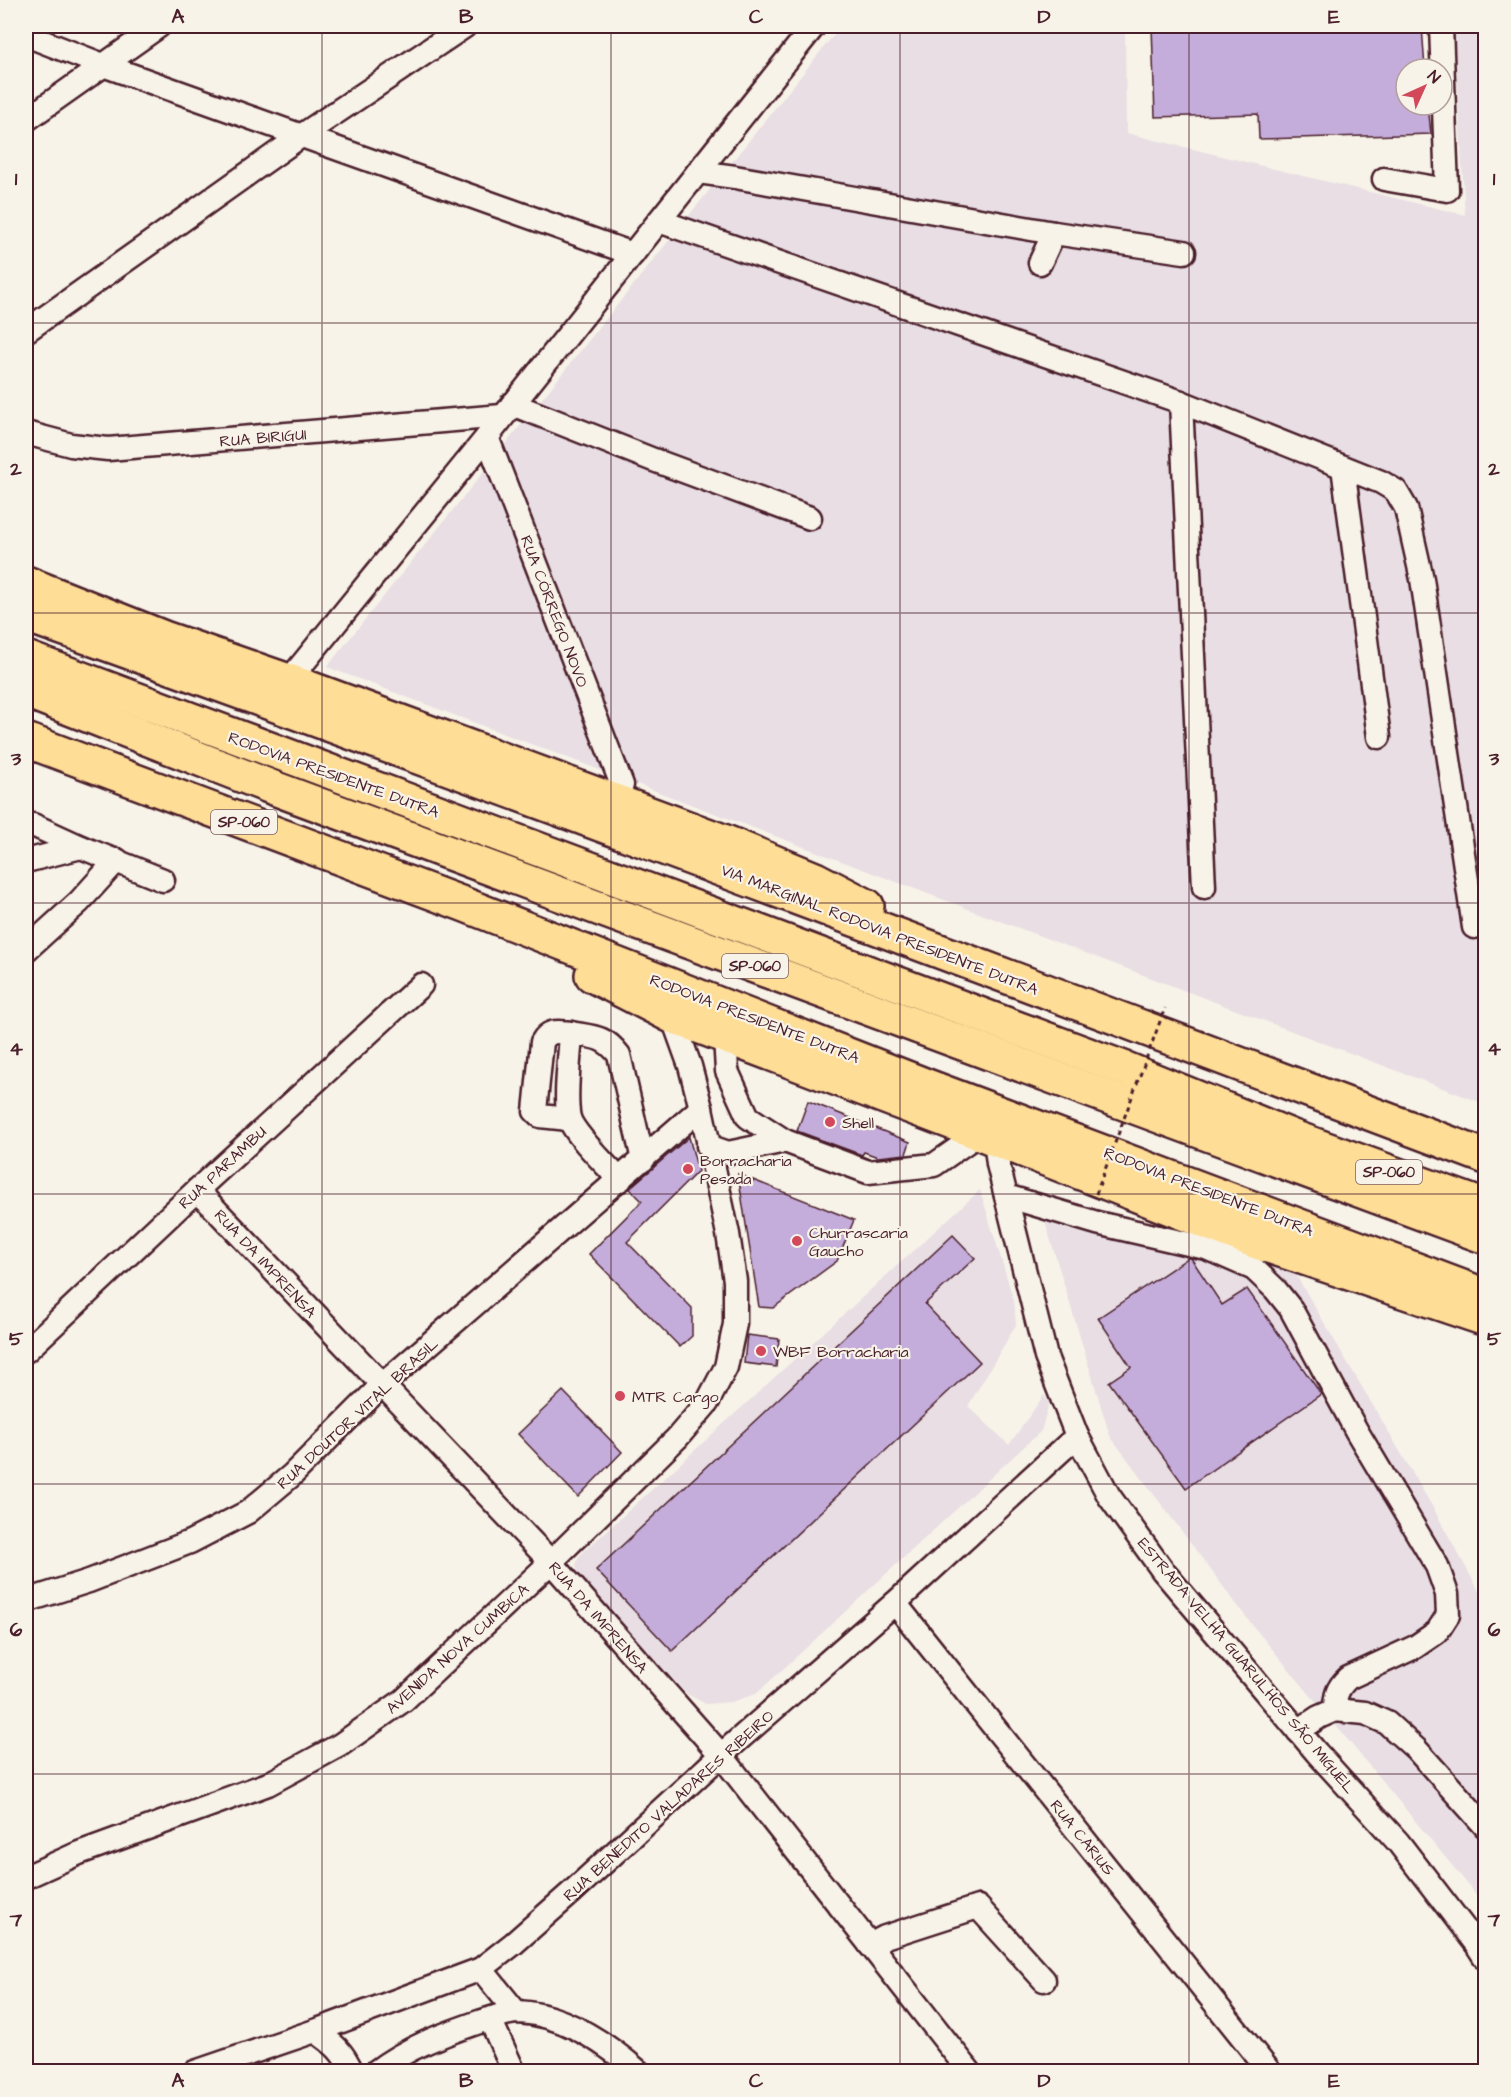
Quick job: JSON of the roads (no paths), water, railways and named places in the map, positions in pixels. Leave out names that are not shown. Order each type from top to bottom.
[{"type":"highway","points":[[26,583],[164,638],[320,692],[723,841],[836,889],[937,950]]},
{"type":"highway","points":[[26,615],[274,704],[329,741],[776,917],[870,959],[1079,1042],[1126,1069]]},
{"type":"highway","name":"RODOVIA PRESIDENTE DUTRA","points":[[26,658],[1126,1069],[1293,1137],[1485,1207]]},
{"type":"highway","name":"RODOVIA PRESIDENTE DUTRA","points":[[26,691],[274,788],[1485,1237]]},
{"type":"highway","name":"VIA MARGINAL RODOVIA PRESIDENTE DUTRA","points":[[274,704],[937,950],[1485,1157]]},
{"type":"highway","name":"RODOVIA PRESIDENTE DUTRA","points":[[26,740],[463,904],[916,1081],[1485,1296]]},
{"type":"highway","points":[[463,904],[480,923],[672,1016],[1254,1241],[1485,1319]]},
{"type":"street","points":[[26,120],[159,26]]},
{"type":"street","points":[[26,331],[301,136],[465,26]]},
{"type":"street","points":[[295,673],[487,437],[814,26]]},
{"type":"street","points":[[1384,179],[1447,190],[1441,26]]},
{"type":"street","points":[[26,35],[103,65],[633,254]]},
{"type":"street","points":[[698,172],[1054,233],[1184,252]]},
{"type":"street","points":[[659,221],[1181,402],[1382,482],[1396,491],[1406,508],[1422,579],[1474,927]]},
{"type":"street","points":[[1040,263],[1054,233]]},
{"type":"street","points":[[1181,402],[1204,887]]},
{"type":"street","points":[[507,410],[662,463],[810,518]]},
{"type":"street","name":"RUA BIRIGUI","points":[[26,433],[71,445],[108,449],[507,410]]},
{"type":"street","name":"RUA CÓRREGO NOVO","points":[[487,437],[622,785]]},
{"type":"street","points":[[1343,467],[1379,737]]},
{"type":"street","points":[[33,825],[163,880]]},
{"type":"street","points":[[26,861],[81,847]]},
{"type":"street","points":[[26,950],[79,902],[117,860]]},
{"type":"street","name":"RUA PARAMBU","points":[[26,1351],[197,1190],[421,985]]},
{"type":"street","points":[[672,1016],[690,1066],[701,1108]]},
{"type":"street","points":[[570,1119],[540,1116],[535,1111],[542,1042],[546,1035],[552,1032],[601,1039],[612,1046],[619,1055],[643,1160]]},
{"type":"street","points":[[571,1034],[568,1102],[570,1119],[575,1129],[620,1180]]},
{"type":"street","points":[[690,1066],[698,1047],[720,1034],[727,1071],[748,1117],[785,1141],[868,1172],[934,1165],[987,1136]]},
{"type":"street","name":"RUA DOUTOR VITAL BRASIL","points":[[26,1600],[89,1581],[190,1542],[248,1512],[292,1475],[381,1386],[701,1108]]},
{"type":"street","name":"AVENIDA NOVA CUMBICA","points":[[26,1877],[78,1853],[268,1784],[340,1745],[404,1700],[551,1562],[676,1438],[707,1403],[726,1367],[735,1324],[735,1281],[701,1108]]},
{"type":"street","name":"ESTRADA VELHA GUARULHOS SÃO MIGUEL","points":[[987,1136],[998,1164],[1046,1356],[1077,1436],[1109,1496],[1163,1571],[1298,1731],[1398,1842],[1477,1945],[1485,1959]]},
{"type":"street","points":[[708,1146],[728,1153],[785,1141]]},
{"type":"street","name":"RUA DA IMPRENSA","points":[[197,1190],[381,1386],[551,1562],[721,1755],[970,2072]]},
{"type":"street","points":[[1006,1196],[1097,1223],[1206,1248],[1254,1269],[1275,1288],[1291,1309],[1356,1430],[1437,1566],[1447,1594],[1448,1615],[1437,1632],[1415,1647],[1348,1678],[1335,1695],[1335,1710]]},
{"type":"street","name":"RUA BENEDITO VALADARES RIBEIRO","points":[[195,2072],[315,2031],[481,1969],[572,1892],[721,1755],[895,1604],[1077,1436]]},
{"type":"street","name":"RUA CARIUS","points":[[895,1604],[1270,2072]]},
{"type":"street","points":[[1298,1731],[1319,1717],[1335,1710],[1365,1713],[1388,1724],[1416,1749],[1485,1827]]},
{"type":"street","points":[[870,1945],[885,1937],[978,1907],[1044,1980]]},
{"type":"street","points":[[481,1969],[516,2012]]},
{"type":"street","points":[[381,2070],[437,2036],[516,2012],[542,2016],[578,2029],[619,2054],[639,2072]]},
{"type":"street","points":[[490,2019],[514,2072]]},
{"type":"street","points":[[315,2031],[345,2055],[352,2072]]},
{"type":"place","name":"Shell","points":[[830,1122]]},
{"type":"place","name":"Borracharia Pesada","points":[[688,1169]]},
{"type":"place","name":"Churrascaria Gaucho","points":[[797,1241]]},
{"type":"place","name":"WBF Borracharia","points":[[761,1351]]},
{"type":"place","name":"MTR Cargo","points":[[620,1396]]}]
